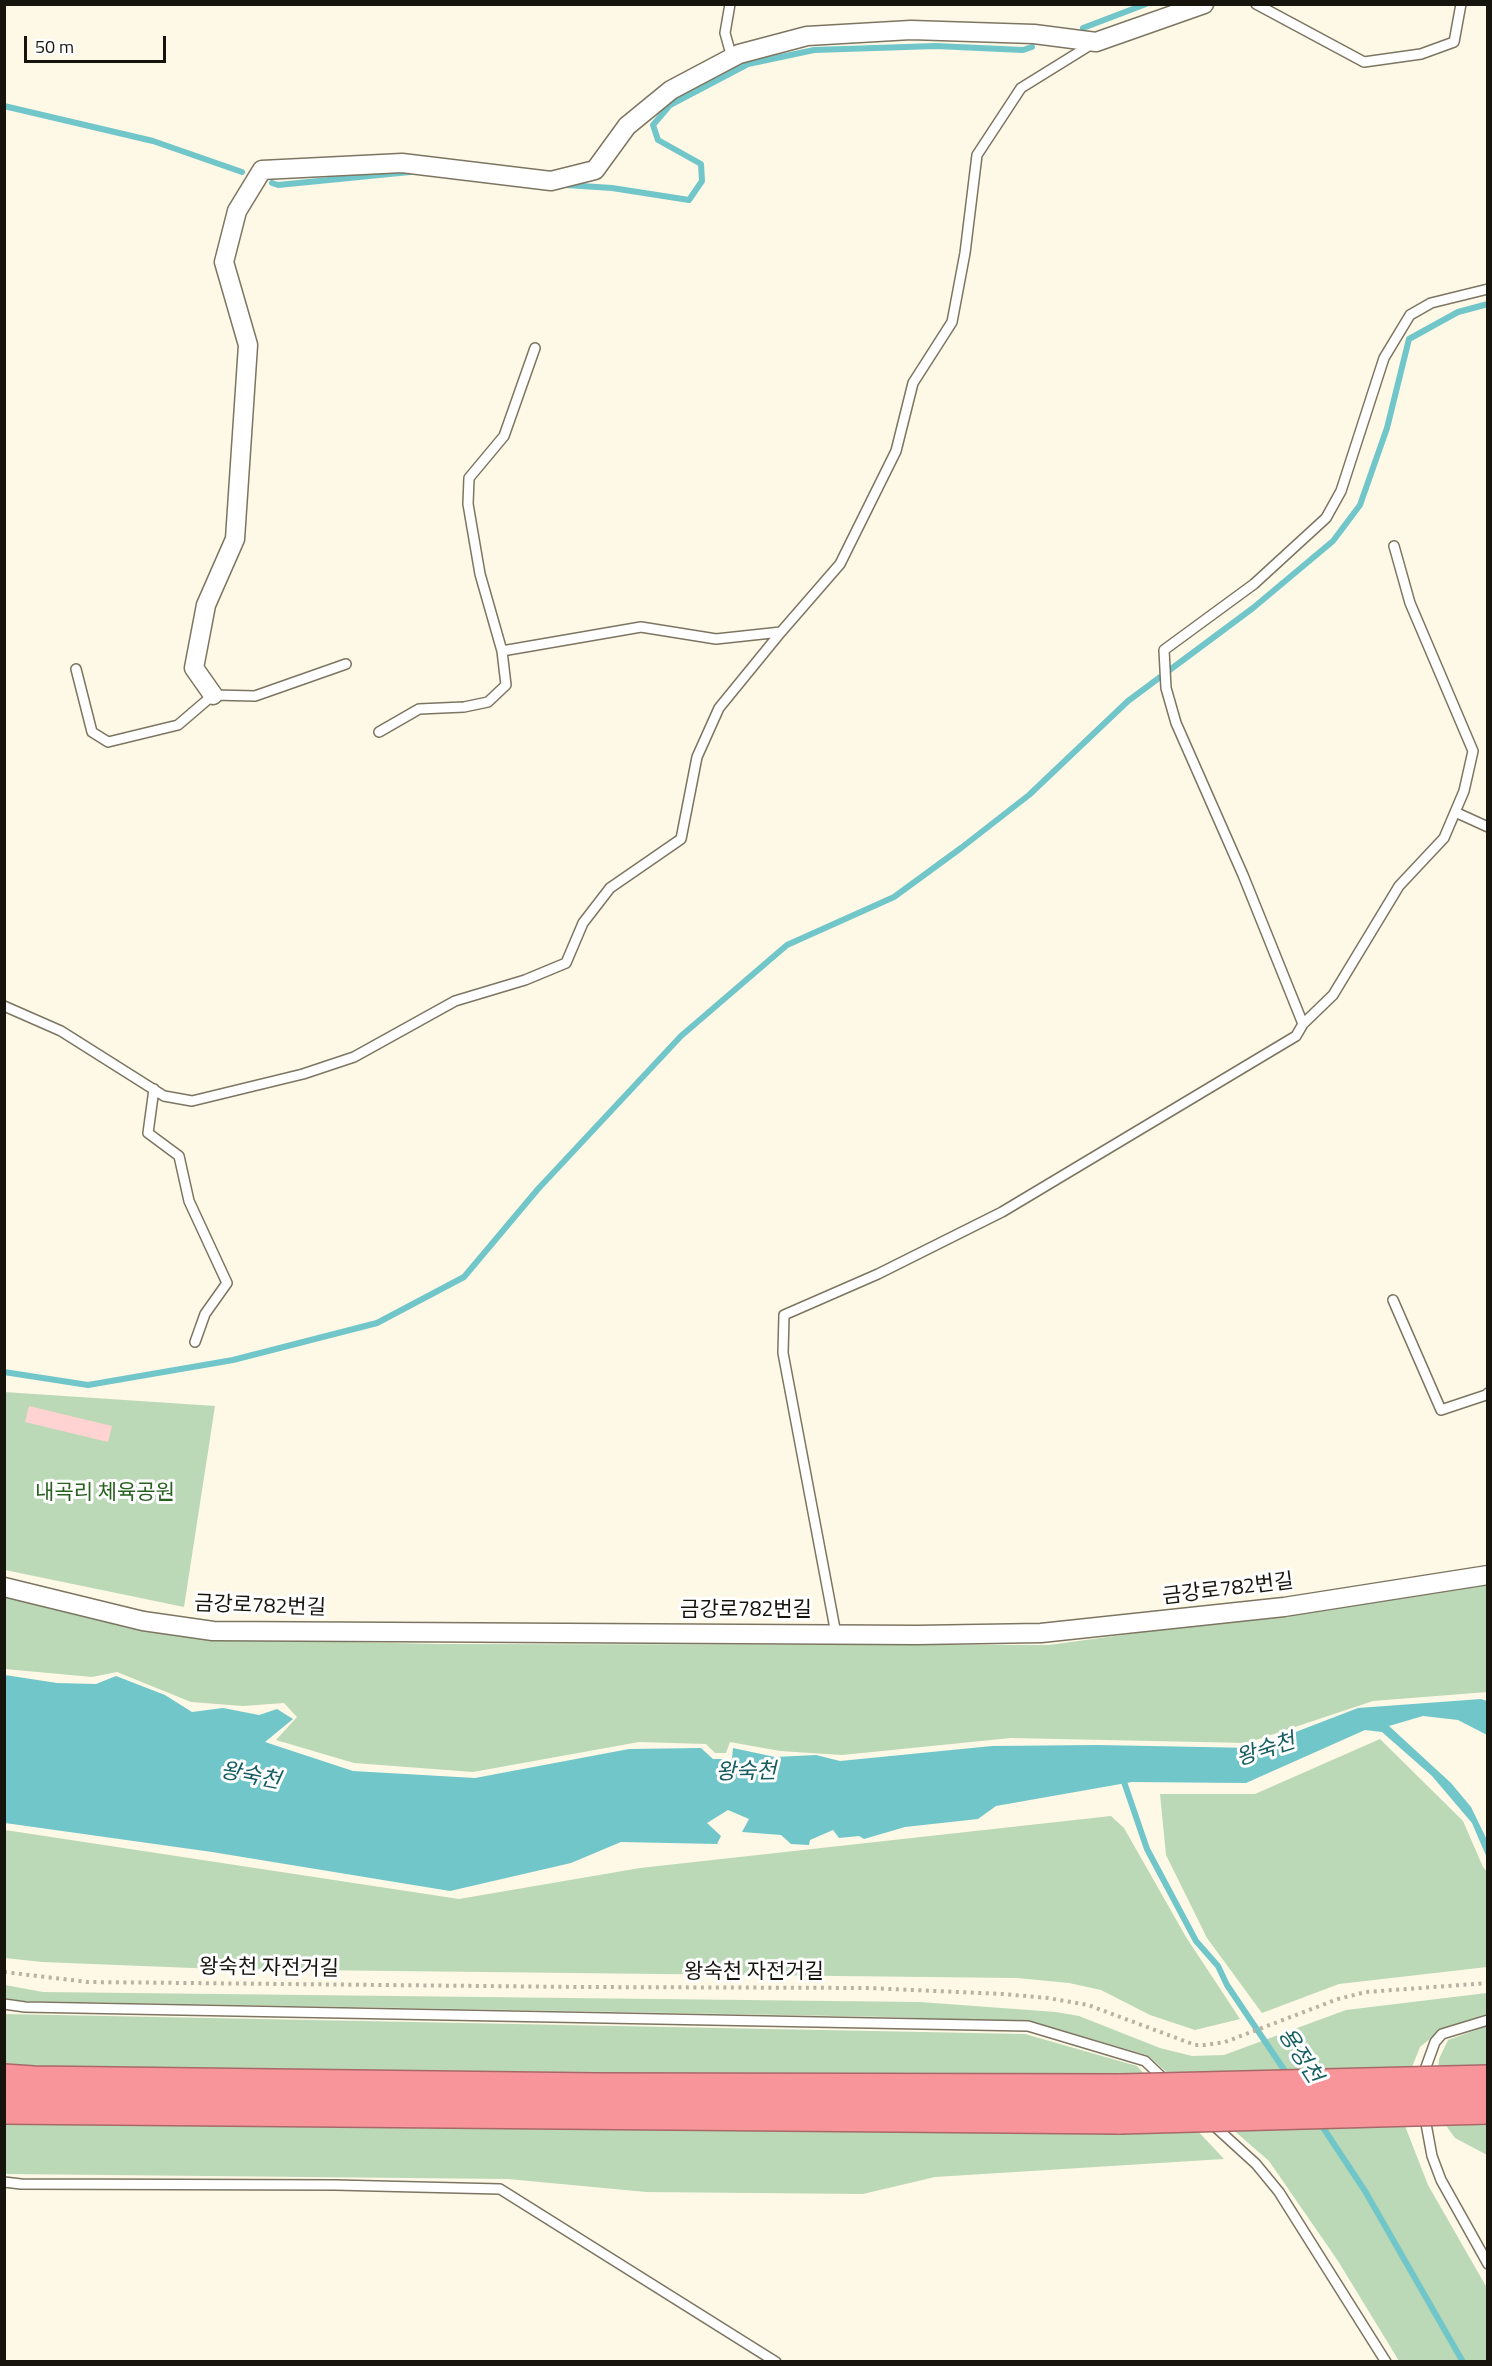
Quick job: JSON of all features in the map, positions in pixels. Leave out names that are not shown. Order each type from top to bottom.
[{"type":"highway","points":[[4,2081],[596,2090],[1120,2104],[1488,2082]]},
{"type":"highway","points":[[4,2107],[1120,2104],[1488,2107]]},
{"type":"street","points":[[213,695],[194,668],[206,605],[235,539],[248,345],[224,262],[237,211],[262,170],[402,163],[551,181],[595,170],[627,126],[671,90],[732,58],[807,36],[911,30],[1034,34],[1096,42],[1204,4]]},
{"type":"street","name":"금강로782번길","points":[[4,1587],[142,1621],[213,1631],[1041,1633],[1284,1607],[1488,1575]]},
{"type":"lane","points":[[730,4],[725,33],[732,58]]},
{"type":"lane","points":[[1256,4],[1364,62],[1421,54],[1454,42],[1461,4]]},
{"type":"lane","points":[[4,1005],[61,1031],[164,1096],[192,1101],[303,1074],[354,1057],[455,1001],[525,980],[566,963],[583,923],[610,888],[681,839],[697,757],[719,708],[840,564],[896,451],[913,383],[952,322],[965,253],[977,154],[1021,88],[1096,42]]},
{"type":"lane","points":[[1303,1024],[1243,875],[1176,723],[1166,688],[1164,650],[1254,584],[1326,518],[1341,491],[1384,358],[1410,315],[1431,303],[1488,289]]},
{"type":"lane","points":[[379,732],[419,709],[464,707],[488,702],[506,685],[502,651],[480,574],[468,504],[469,478],[504,436],[535,348]]},
{"type":"lane","points":[[836,1634],[783,1353],[784,1315],[878,1274],[1002,1212],[1296,1036],[1303,1024],[1333,995],[1399,886],[1444,838],[1464,791],[1473,751],[1410,603],[1395,546]]},
{"type":"lane","points":[[502,651],[641,627],[716,639],[781,632]]},
{"type":"lane","points":[[76,669],[92,732],[108,742],[178,725],[213,695],[255,696],[346,664]]},
{"type":"lane","points":[[1455,812],[1488,827]]},
{"type":"lane","points":[[154,1089],[148,1133],[179,1156],[189,1201],[227,1283],[205,1314],[195,1342]]},
{"type":"lane","points":[[1393,1300],[1441,1410],[1488,1393]]},
{"type":"lane","points":[[4,2004],[59,2008],[1028,2026],[1145,2061],[1256,2164],[1279,2192],[1386,2361]]},
{"type":"lane","points":[[1488,2020],[1442,2034],[1435,2042],[1428,2060],[1422,2078],[1421,2094],[1432,2156],[1441,2180],[1488,2264]]},
{"type":"lane","points":[[4,2182],[500,2189],[776,2361]]},
{"type":"path","name":"왕숙천 자전거길","points":[[4,1972],[88,1982],[868,1988],[1003,1994],[1048,1998],[1088,2005],[1195,2044],[1225,2042],[1338,1999],[1366,1992],[1488,1983]]},
{"type":"green space","name":"내곡리 체육공원","points":[[4,1392],[215,1406],[184,1607],[5,1570]]},
{"type":"green space","points":[[1487,1585],[1487,1692],[1373,1701],[1247,1743],[1011,1738],[842,1755],[780,1751],[730,1742],[726,1753],[715,1753],[706,1744],[639,1742],[473,1772],[354,1763],[276,1740],[297,1717],[284,1703],[243,1706],[191,1702],[117,1672],[92,1677],[5,1669],[5,1596],[203,1639],[438,1644],[1049,1645]]},
{"type":"green space","points":[[1380,1739],[1463,1821],[1487,1872],[1487,1967],[1339,1984],[1262,2013],[1207,1938],[1166,1855],[1160,1794],[1255,1794]]},
{"type":"green space","points":[[1111,1816],[1124,1828],[1186,1937],[1240,2019],[1195,2030],[1150,2015],[1101,1990],[1069,1983],[1017,1978],[218,1969],[42,1962],[5,1958],[5,1830],[459,1899],[640,1868]]},
{"type":"green space","points":[[5,1985],[43,1992],[920,2002],[1056,2012],[1079,2016],[1160,2048],[1192,2056],[1224,2055],[1346,2010],[1487,1993],[1487,2014],[1442,2029],[1420,2047],[1398,2108],[1428,2185],[1487,2288],[1487,2361],[1399,2361],[1338,2261],[1269,2161],[1147,2055],[1034,2022],[890,2017],[23,2001],[5,1998]]},
{"type":"green space","points":[[4,2014],[1025,2034],[1137,2066],[1224,2159],[935,2177],[863,2194],[646,2192],[508,2179],[8,2174],[4,2173]]},
{"type":"green space","points":[[1487,2026],[1487,2155],[1455,2138],[1440,2117],[1436,2094],[1439,2059],[1448,2040]]},
{"type":"water","name":"왕숙천","points":[[5,1675],[57,1683],[96,1684],[116,1676],[165,1695],[192,1712],[223,1708],[259,1715],[277,1709],[293,1719],[265,1742],[353,1771],[475,1778],[629,1749],[701,1748],[713,1759],[732,1759],[733,1748],[775,1757],[816,1755],[840,1761],[992,1746],[1097,1745],[1254,1748],[1358,1708],[1481,1699],[1487,1701],[1487,1735],[1458,1720],[1423,1716],[1389,1726],[1451,1783],[1471,1807],[1487,1840],[1487,1858],[1472,1823],[1432,1776],[1382,1732],[1365,1730],[1246,1783],[1132,1782],[996,1806],[978,1819],[905,1827],[864,1839],[859,1836],[839,1838],[833,1830],[810,1840],[809,1845],[791,1844],[781,1835],[742,1832],[749,1819],[728,1810],[707,1823],[721,1836],[717,1844],[621,1842],[571,1863],[450,1891],[212,1852],[5,1823]]},
{"type":"building","points":[[29,1406],[112,1426],[108,1442],[25,1422]]},
{"type":"waterway","points":[[1083,28],[1146,4]]},
{"type":"waterway","points":[[566,185],[612,188],[689,200],[702,181],[701,164],[658,140],[653,125],[670,105],[748,64],[814,50],[936,46],[1023,50],[1032,47]]},
{"type":"waterway","points":[[4,106],[153,141],[242,172]]},
{"type":"waterway","points":[[272,183],[278,185],[410,172]]},
{"type":"waterway","points":[[4,1372],[88,1385],[233,1360],[377,1323],[464,1277],[538,1189],[681,1036],[787,945],[894,897],[961,848],[1029,795],[1128,701],[1253,608],[1333,541],[1360,505],[1387,428],[1409,339],[1458,312],[1488,304]]},
{"type":"waterway","name":"용정천","points":[[1122,1776],[1147,1849],[1196,1941],[1218,1966],[1227,1985],[1289,2077]]},
{"type":"waterway","name":"용정천","points":[[1320,2123],[1365,2191],[1463,2362]]}]
